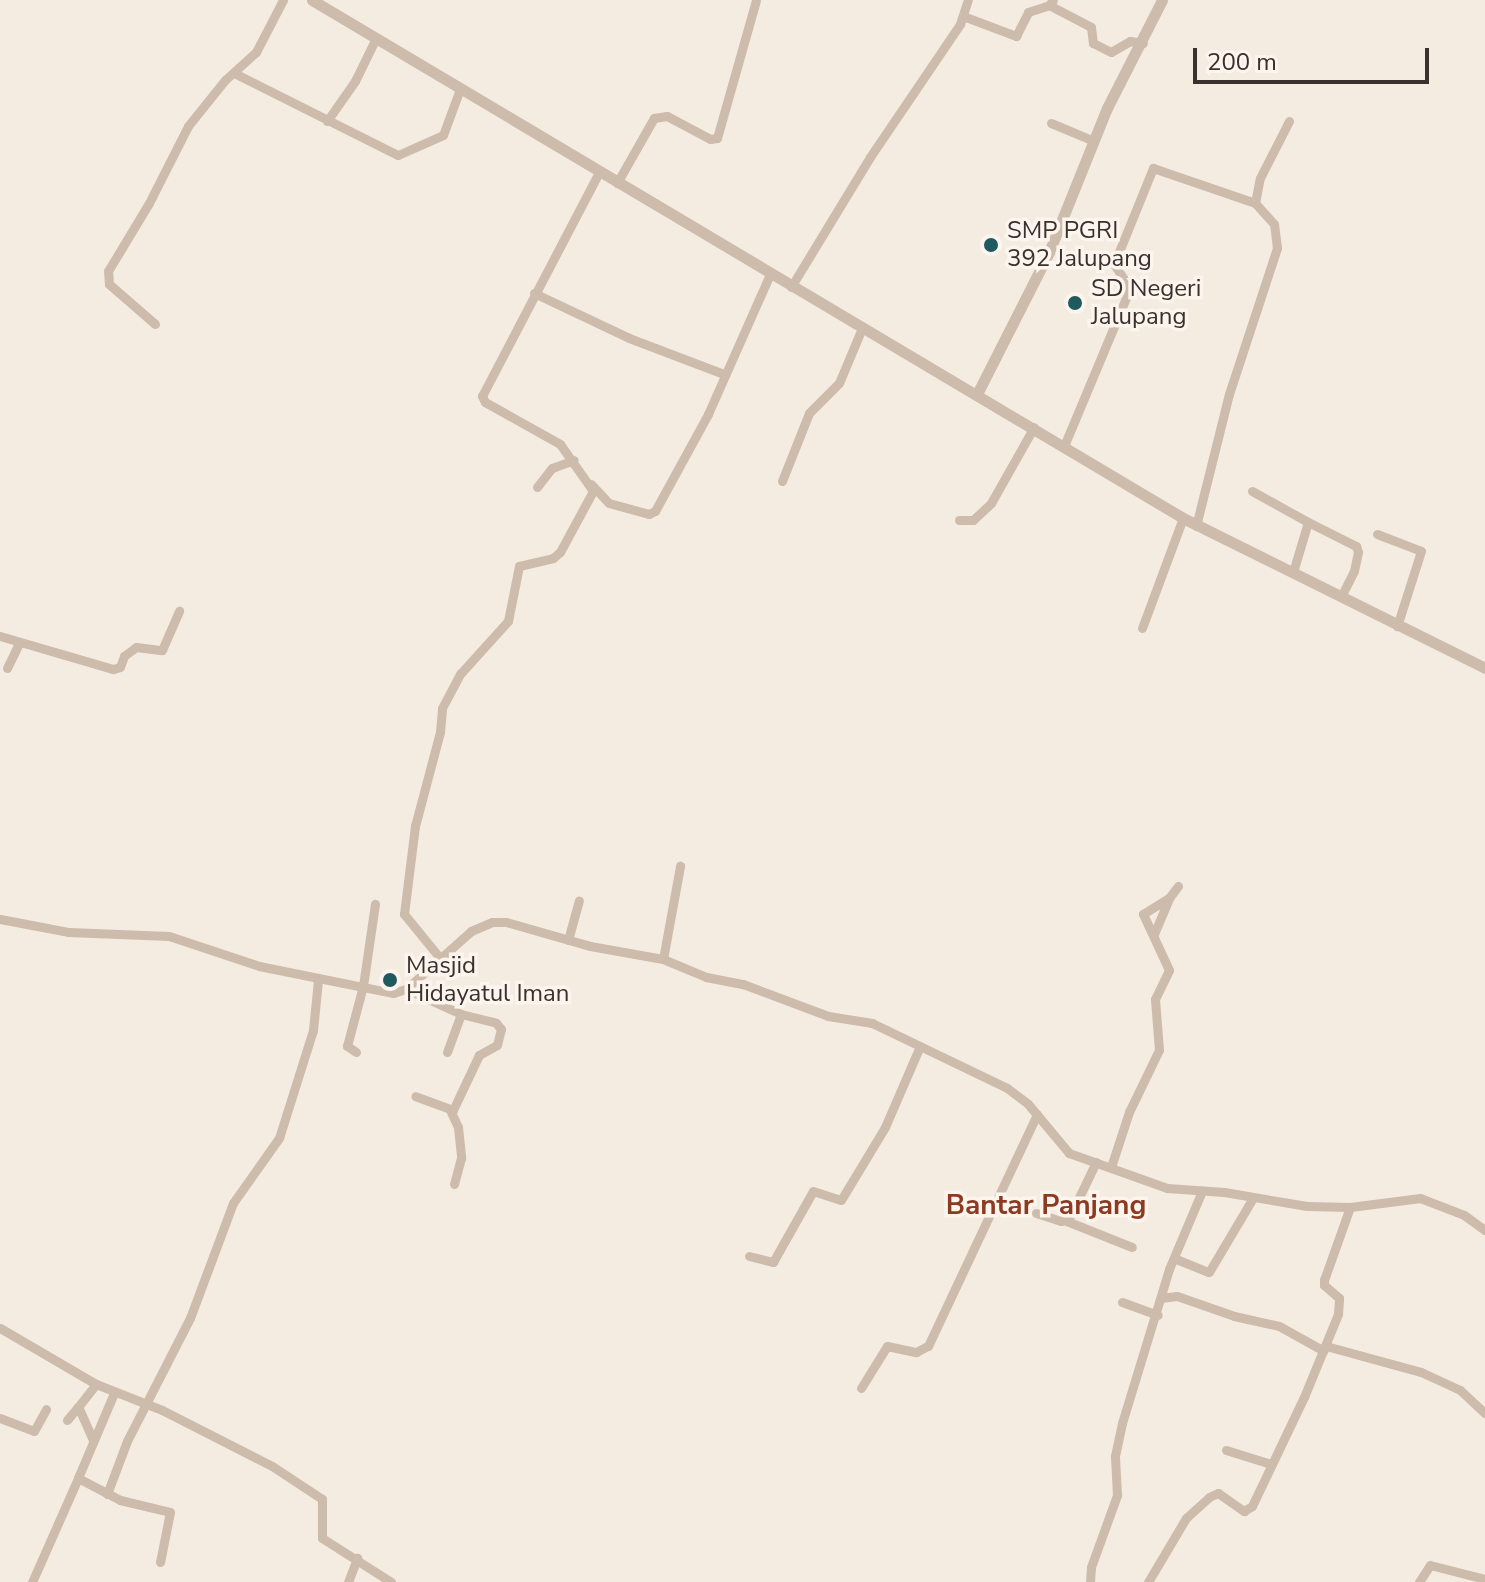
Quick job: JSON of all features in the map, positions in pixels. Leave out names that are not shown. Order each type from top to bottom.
[{"type":"street","points":[[155,324],[109,284],[108,271],[149,203],[188,126],[256,52],[283,0]]},
{"type":"street","points":[[312,0],[1196,526],[1485,668]]},
{"type":"street","points":[[617,183],[654,118],[667,116],[710,139],[717,138],[756,0]]},
{"type":"street","points":[[791,287],[963,16],[968,0]]},
{"type":"street","points":[[977,394],[1049,252],[1094,141],[1162,0]]},
{"type":"street","points":[[963,16],[1016,36],[1028,12],[1051,3],[1091,27],[1093,43],[1111,52],[1130,41],[1143,43]]},
{"type":"street","points":[[327,121],[355,81],[376,38]]},
{"type":"street","points":[[234,73],[398,155],[443,135],[460,89]]},
{"type":"street","points":[[1255,203],[1260,178],[1289,121]]},
{"type":"street","points":[[1051,123],[1094,141]]},
{"type":"street","points":[[1064,446],[1130,288],[1115,269],[1115,258],[1153,168],[1255,203],[1274,224],[1277,248],[1229,394],[1196,526]]},
{"type":"street","points":[[599,172],[483,393],[483,400],[552,439],[614,505],[649,514],[655,511],[703,424],[770,274]]},
{"type":"street","points":[[534,293],[629,338],[724,374]]},
{"type":"street","points":[[782,481],[809,413],[839,383],[862,328]]},
{"type":"street","points":[[959,520],[973,520],[991,503],[1034,427]]},
{"type":"street","points":[[537,487],[552,468],[574,460]]},
{"type":"street","points":[[440,958],[404,914],[415,826],[440,732],[442,708],[461,673],[508,621],[519,566],[553,558],[560,552],[589,503],[593,491],[591,484]]},
{"type":"street","points":[[1252,491],[1356,546],[1358,559],[1341,596]]},
{"type":"street","points":[[1142,628],[1183,518]]},
{"type":"street","points":[[1293,572],[1308,522]]},
{"type":"street","points":[[1377,534],[1421,551],[1397,626]]},
{"type":"street","points":[[0,636],[113,669],[120,667],[124,656],[136,647],[162,650],[179,611]]},
{"type":"street","points":[[7,668],[19,643]]},
{"type":"street","points":[[663,959],[680,866]]},
{"type":"street","points":[[1154,934],[1169,898],[1178,886]]},
{"type":"street","points":[[1111,1167],[1129,1112],[1159,1050],[1155,999],[1169,970],[1143,914],[1169,898]]},
{"type":"street","points":[[568,940],[579,900]]},
{"type":"street","points":[[356,1052],[347,1046],[363,986],[375,904]]},
{"type":"street","points":[[0,919],[68,932],[169,936],[259,966],[393,993],[406,989],[471,931],[492,922],[512,923],[568,940],[663,959],[706,977],[743,984],[828,1016],[872,1023],[1007,1088],[1037,1114],[1063,1148],[1167,1188],[1307,1206],[1350,1207],[1420,1198],[1464,1215],[1485,1230]]},
{"type":"street","points":[[107,1494],[127,1441],[190,1318],[233,1203],[270,1154],[286,1121],[313,1030],[318,980]]},
{"type":"street","points":[[406,989],[461,1014],[496,1023],[501,1029],[497,1045],[479,1055],[451,1112]]},
{"type":"street","points":[[447,1052],[461,1014]]},
{"type":"street","points":[[749,1256],[773,1262],[813,1191],[841,1200],[885,1127],[920,1046]]},
{"type":"street","points":[[415,1096],[451,1112],[458,1127],[461,1158],[454,1184]]},
{"type":"street","points":[[861,1388],[887,1346],[916,1352],[928,1346],[1037,1114]]},
{"type":"street","points":[[1064,1220],[1075,1208],[1096,1162]]},
{"type":"street","points":[[1090,1582],[1091,1567],[1117,1495],[1113,1475],[1117,1441],[1161,1298],[1202,1191]]},
{"type":"street","points":[[1176,1259],[1209,1272],[1253,1198]]},
{"type":"street","points":[[1148,1582],[1186,1518],[1218,1493],[1241,1510],[1252,1506],[1325,1349],[1340,1300],[1324,1285],[1324,1280],[1350,1207]]},
{"type":"street","points":[[1036,1213],[1051,1220],[1064,1220],[1132,1247]]},
{"type":"street","points":[[1161,1298],[1177,1296],[1234,1316],[1279,1326],[1325,1349],[1421,1372],[1460,1390],[1485,1413]]},
{"type":"street","points":[[1122,1302],[1158,1315]]},
{"type":"street","points":[[0,1328],[96,1384],[148,1404],[272,1466],[322,1499],[322,1538],[391,1582]]},
{"type":"street","points":[[67,1420],[96,1384]]},
{"type":"street","points":[[29,1582],[114,1393]]},
{"type":"street","points":[[78,1407],[93,1440]]},
{"type":"street","points":[[0,1418],[34,1431],[46,1409]]},
{"type":"street","points":[[1226,1450],[1271,1464]]},
{"type":"street","points":[[78,1478],[107,1494],[170,1512],[160,1562]]},
{"type":"street","points":[[348,1582],[357,1558]]},
{"type":"street","points":[[1419,1582],[1424,1568],[1430,1565],[1485,1579]]},
{"type":"place","name":"SMP PGRI 392 Jalupang","points":[[991,245]]},
{"type":"place","name":"SD Negeri Jalupang","points":[[1075,303]]},
{"type":"place","name":"Masjid Hidayatul Iman","points":[[390,980]]},
{"type":"district","name":"Bantar Panjang","points":[[1046,1205]]}]
